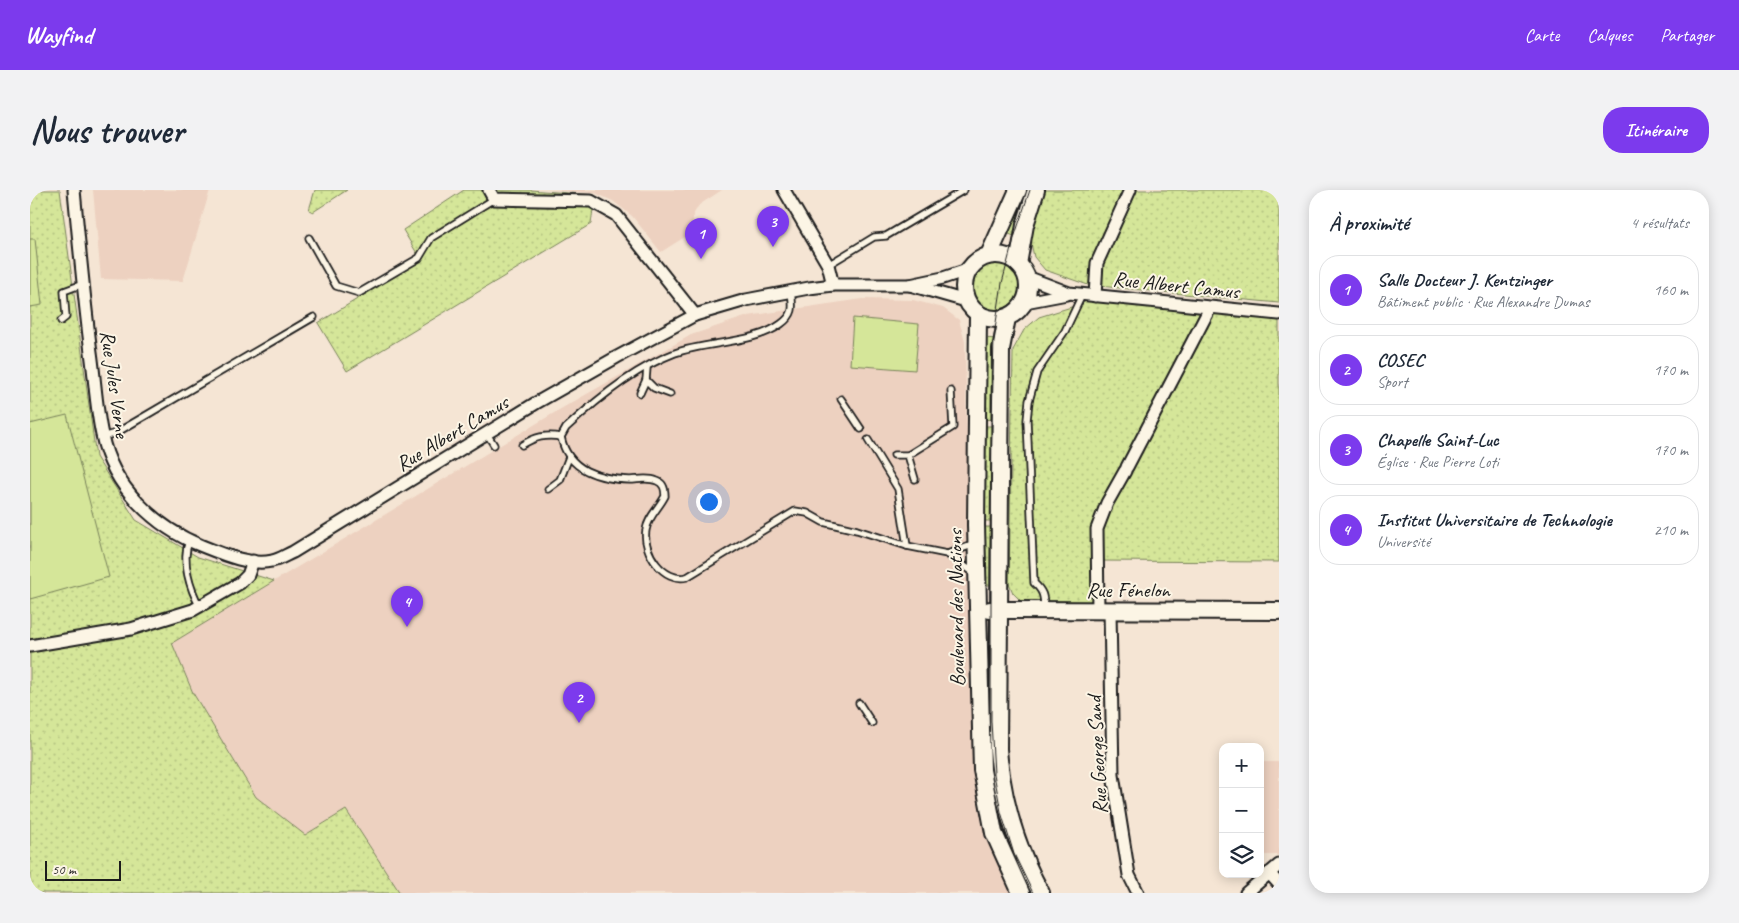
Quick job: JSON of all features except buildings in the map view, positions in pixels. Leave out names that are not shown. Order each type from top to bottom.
[{"type":"main road","points":[[989,255],[1018,190]]},
{"type":"main road","points":[[1023,271],[1003,255],[989,255],[980,258],[967,270],[963,286],[966,301],[978,314],[995,320],[1007,318],[1018,311],[1025,302],[1028,290],[1023,271],[1026,226],[1036,190]]},
{"type":"main road","name":"Boulevard des Nations","points":[[978,314],[977,543],[980,732],[985,794],[994,832],[1021,893]]},
{"type":"main road","name":"Boulevard des Nations","points":[[1007,318],[1001,348],[998,749],[1003,794],[1019,849],[1041,893]]},
{"type":"main road","name":"Rue Fénelon","points":[[978,610],[1279,611]]},
{"type":"street","name":"Rue Jules Verne","points":[[74,190],[83,284],[102,437],[111,463],[136,502],[156,521],[189,541],[253,562]]},
{"type":"street","points":[[784,190],[828,266],[833,285]]},
{"type":"street","points":[[1095,296],[1097,263],[1130,190]]},
{"type":"street","points":[[492,194],[591,201],[605,207],[616,215],[629,230],[695,315]]},
{"type":"street","name":"Rue Albert Camus","points":[[253,562],[272,561],[293,552],[486,434],[617,357],[695,315],[746,300],[791,291],[833,285],[910,285],[943,278],[967,270]]},
{"type":"street","name":"Rue Albert Camus","points":[[1023,271],[1069,293],[1279,314]]},
{"type":"street","name":"Rue Albert Camus","points":[[910,285],[966,301]]},
{"type":"street","name":"Rue Albert Camus","points":[[1025,302],[1069,293]]},
{"type":"street","name":"Rue George Sand","points":[[1138,893],[1129,875],[1113,775],[1098,529],[1107,503],[1210,308]]},
{"type":"street","points":[[30,646],[131,628],[200,607],[240,583],[248,575],[253,562]]},
{"type":"street","points":[[1246,893],[1279,865]]},
{"type":"street","points":[[1269,873],[1279,884]]},
{"type":"lane","points":[[828,266],[874,237],[886,236],[964,190]]},
{"type":"lane","points":[[309,238],[336,286],[359,293],[418,258],[431,238],[492,194]]},
{"type":"lane","points":[[61,321],[66,317],[64,291],[83,284]]},
{"type":"lane","points":[[791,291],[794,310],[791,316],[765,333],[676,353],[625,380],[566,428],[562,437],[569,457],[588,474],[605,478],[648,479],[662,484],[665,496],[649,521],[645,540],[650,555],[664,571],[677,577],[687,577],[795,512],[807,513],[824,522],[907,546],[947,554],[978,575]]},
{"type":"lane","points":[[1044,610],[1044,595],[1041,589],[1034,583],[1027,420],[1032,387],[1038,372],[1070,323],[1082,295]]},
{"type":"lane","points":[[102,437],[116,434],[314,317]]},
{"type":"lane","points":[[640,392],[646,380],[647,368]]},
{"type":"lane","points":[[646,380],[654,388],[670,394]]},
{"type":"lane","points":[[894,455],[908,456],[953,427],[951,391]]},
{"type":"lane","points":[[841,399],[861,429]]},
{"type":"lane","points":[[486,434],[494,446]]},
{"type":"lane","points":[[522,445],[538,437],[550,435],[562,437]]},
{"type":"lane","points":[[868,440],[898,490],[907,546]]},
{"type":"lane","points":[[908,456],[915,479]]},
{"type":"lane","points":[[548,489],[560,480],[569,457]]},
{"type":"lane","points":[[189,541],[185,557],[191,585],[200,607]]},
{"type":"lane","points":[[947,554],[977,543]]},
{"type":"lane","points":[[859,703],[872,722]]},
{"type":"shaded area","points":[[93,190],[210,190],[183,281],[101,279]]},
{"type":"shaded area","points":[[545,190],[722,190],[699,205],[693,215],[693,222],[699,228],[661,252],[632,216],[613,201],[595,193]]},
{"type":"shaded area","points":[[862,299],[913,300],[943,308],[959,320],[965,342],[973,750],[981,816],[1014,893],[400,893],[346,810],[305,835],[256,797],[193,693],[171,643],[564,407],[691,335],[748,316]]},
{"type":"shaded area","points":[[1264,762],[1279,762],[1279,855],[1264,855]]},
{"type":"green space","points":[[30,190],[60,190],[96,457],[136,520],[198,557],[274,581],[172,643],[193,693],[256,797],[305,835],[346,810],[400,893],[30,893]]},
{"type":"green space","points":[[315,190],[347,190],[313,212],[309,210]]},
{"type":"green space","points":[[464,190],[530,190],[595,195],[591,224],[347,371],[318,323],[421,260],[403,230]]},
{"type":"green space","points":[[1022,190],[1034,190],[1019,238],[1004,232]]},
{"type":"green space","points":[[1044,190],[1279,190],[1279,303],[1088,285],[1045,270],[1034,257],[1030,238],[1035,215]]},
{"type":"green space","points":[[30,239],[35,239],[42,305],[30,307]]},
{"type":"green space","points":[[990,262],[1000,262],[1009,266],[1015,272],[1018,277],[1018,295],[1009,306],[1000,310],[990,310],[981,306],[975,300],[971,291],[971,281],[975,272],[981,266]]},
{"type":"green space","points":[[1095,296],[1279,314],[1279,562],[1097,561],[1098,611],[1030,610],[1013,593],[1009,583],[1013,350],[1024,330],[1039,317],[1081,304]]},
{"type":"green space","points":[[853,318],[919,324],[915,370],[850,365]]},
{"type":"green space","points":[[982,338],[999,339],[997,419],[979,420]]},
{"type":"green space","points":[[67,415],[109,577],[30,599],[30,424]]},
{"type":"green space","points":[[984,426],[993,426],[992,521],[983,521]]},
{"type":"green space","points":[[979,527],[997,527],[996,585],[981,585]]},
{"type":"tram line","points":[[1030,190],[1013,241],[1002,283],[994,336],[991,464],[991,721],[994,774],[1001,812],[1014,854],[1033,893]]},
{"type":"place","name":"Chapelle Saint-Luc","points":[[773,247]]},
{"type":"place","name":"Salle Docteur J. Kentzinger","points":[[701,259]]},
{"type":"place","name":"Institut Universitaire de Technologie","points":[[407,627]]},
{"type":"place","name":"COSEC","points":[[579,723]]}]
